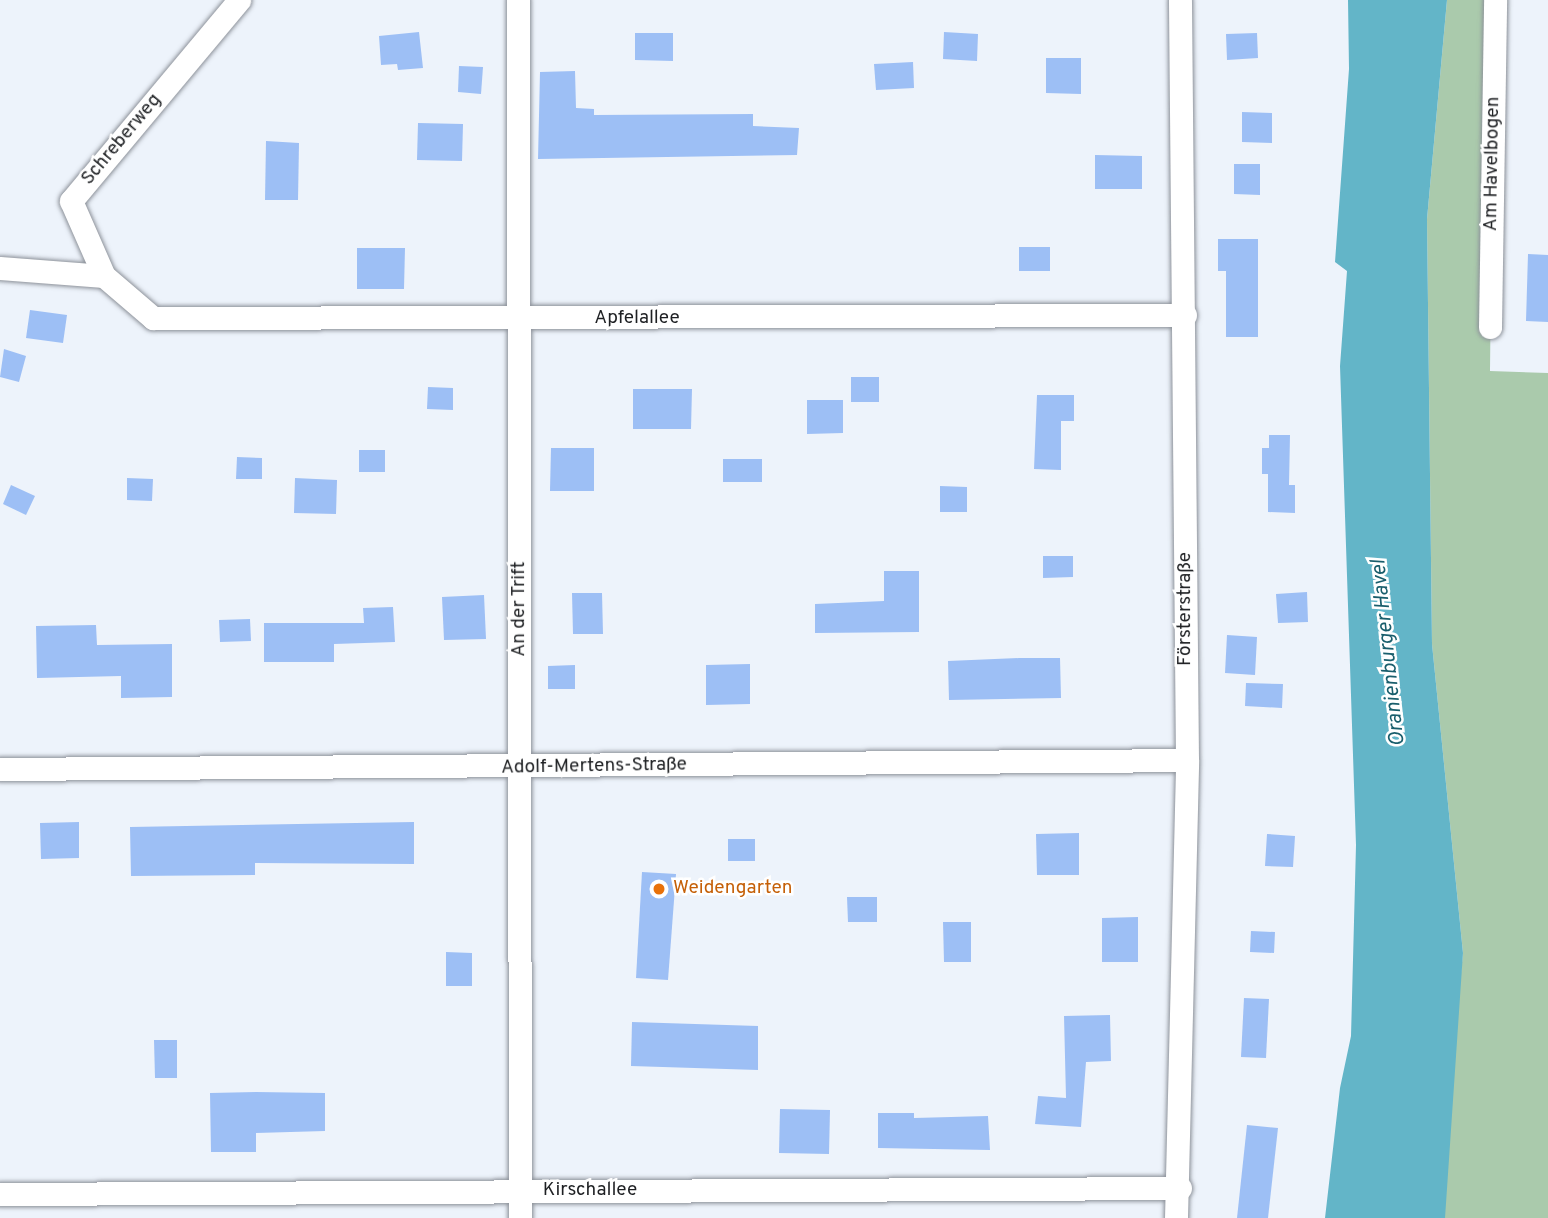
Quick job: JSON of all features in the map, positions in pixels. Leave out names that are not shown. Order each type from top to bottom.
[{"type":"street","name":"Schreberweg","points":[[104,276],[71,201],[239,0]]},
{"type":"street","name":"An der Trift","points":[[518,0],[520,1218]]},
{"type":"street","name":"Försterstraße","points":[[1176,1218],[1180,1188],[1187,760],[1180,0]]},
{"type":"street","name":"Am Havelbogen","points":[[1490,327],[1494,0]]},
{"type":"street","points":[[0,268],[104,276]]},
{"type":"street","name":"Apfelallee","points":[[104,276],[153,318],[518,320],[1185,315]]},
{"type":"street","name":"Adolf-Mertens-Straße","points":[[0,769],[521,768],[1187,760]]},
{"type":"street","name":"Kirschallee","points":[[0,1194],[1180,1188]]},
{"type":"green space","points":[[1447,0],[1494,0],[1490,371],[1548,373],[1548,1218],[1436,1218],[1463,953],[1432,644],[1427,219]]},
{"type":"water","name":"Oranienburger Havel","points":[[1348,0],[1447,0],[1427,219],[1432,644],[1463,953],[1445,1218],[1325,1218],[1340,1088],[1351,1036],[1356,845],[1340,366],[1347,271],[1335,262],[1349,69]]},
{"type":"building","points":[[419,32],[423,68],[398,70],[397,64],[381,65],[379,36]]},
{"type":"building","points":[[944,32],[978,34],[977,61],[943,59]]},
{"type":"building","points":[[635,33],[673,33],[673,61],[635,60]]},
{"type":"building","points":[[1257,33],[1258,58],[1227,60],[1226,34]]},
{"type":"building","points":[[1046,58],[1081,58],[1081,94],[1046,93]]},
{"type":"building","points":[[913,62],[914,88],[876,90],[874,64]]},
{"type":"building","points":[[459,66],[483,67],[481,94],[458,92]]},
{"type":"building","points":[[575,71],[576,108],[594,109],[594,115],[753,114],[753,126],[799,128],[797,155],[538,159],[540,72]]},
{"type":"building","points":[[1242,112],[1272,113],[1272,143],[1242,142]]},
{"type":"building","points":[[418,123],[463,124],[462,161],[417,160]]},
{"type":"building","points":[[266,141],[299,143],[298,200],[265,200]]},
{"type":"building","points":[[1095,155],[1142,156],[1142,189],[1095,189]]},
{"type":"building","points":[[1234,164],[1260,164],[1260,195],[1234,194]]},
{"type":"building","points":[[1218,239],[1258,239],[1258,337],[1226,337],[1226,271],[1218,271]]},
{"type":"building","points":[[1019,247],[1050,247],[1050,271],[1019,271]]},
{"type":"building","points":[[357,248],[405,248],[404,289],[357,289]]},
{"type":"building","points":[[1528,254],[1548,255],[1548,322],[1526,321]]},
{"type":"building","points":[[30,310],[67,315],[63,343],[26,338]]},
{"type":"building","points":[[4,349],[26,356],[19,382],[0,377]]},
{"type":"building","points":[[851,377],[879,377],[879,402],[851,402]]},
{"type":"building","points":[[428,387],[453,388],[453,410],[427,409]]},
{"type":"building","points":[[633,389],[692,389],[691,429],[633,429]]},
{"type":"building","points":[[1037,395],[1074,395],[1074,421],[1061,421],[1061,470],[1034,469]]},
{"type":"building","points":[[807,400],[843,400],[843,433],[807,434]]},
{"type":"building","points":[[1269,435],[1290,435],[1289,485],[1295,485],[1295,513],[1268,512],[1268,474],[1262,474],[1262,448],[1269,448]]},
{"type":"building","points":[[551,448],[594,448],[594,491],[550,491]]},
{"type":"building","points":[[359,450],[385,450],[385,472],[359,472]]},
{"type":"building","points":[[237,457],[262,458],[262,479],[236,479]]},
{"type":"building","points":[[723,459],[762,459],[762,482],[723,482]]},
{"type":"building","points":[[127,478],[153,479],[152,501],[127,500]]},
{"type":"building","points":[[295,478],[337,480],[336,514],[294,513]]},
{"type":"building","points":[[11,485],[35,496],[26,515],[3,504]]},
{"type":"building","points":[[940,486],[967,487],[967,512],[940,512]]},
{"type":"building","points":[[1043,556],[1073,556],[1073,577],[1043,578]]},
{"type":"building","points":[[884,571],[919,571],[919,632],[815,633],[815,604],[884,601]]},
{"type":"building","points":[[1307,592],[1308,622],[1278,623],[1276,594]]},
{"type":"building","points":[[572,593],[602,593],[603,634],[573,634]]},
{"type":"building","points":[[484,595],[486,639],[444,640],[442,597]]},
{"type":"building","points":[[393,607],[395,642],[334,644],[334,662],[264,662],[264,623],[364,623],[363,608]]},
{"type":"building","points":[[250,619],[251,641],[220,642],[219,620]]},
{"type":"building","points":[[96,625],[97,645],[172,644],[172,697],[121,698],[121,676],[37,678],[36,626]]},
{"type":"building","points":[[1227,635],[1257,637],[1255,675],[1225,673]]},
{"type":"building","points":[[1060,658],[1061,698],[949,700],[948,661]]},
{"type":"building","points":[[750,664],[750,704],[706,705],[706,665]]},
{"type":"building","points":[[575,665],[575,689],[548,689],[548,666]]},
{"type":"building","points":[[1246,683],[1283,684],[1282,708],[1245,706]]},
{"type":"building","points":[[79,822],[79,858],[41,859],[40,823]]},
{"type":"building","points":[[414,822],[414,864],[255,863],[255,875],[131,876],[130,827]]},
{"type":"building","points":[[1079,833],[1079,875],[1037,875],[1036,834]]},
{"type":"building","points":[[1267,834],[1295,836],[1293,867],[1265,866]]},
{"type":"building","points":[[728,839],[755,839],[755,861],[728,861]]},
{"type":"building","points":[[642,872],[676,874],[668,980],[636,978]]},
{"type":"building","points":[[847,897],[877,897],[877,922],[848,922]]},
{"type":"building","points":[[1138,917],[1138,962],[1102,962],[1102,918]]},
{"type":"building","points":[[943,922],[971,922],[971,962],[944,962]]},
{"type":"building","points":[[1251,931],[1275,932],[1274,953],[1250,952]]},
{"type":"building","points":[[446,952],[472,953],[472,986],[446,986]]},
{"type":"building","points":[[1244,998],[1269,999],[1266,1058],[1241,1057]]},
{"type":"building","points":[[1110,1015],[1111,1061],[1086,1062],[1081,1127],[1035,1124],[1038,1096],[1066,1098],[1064,1016]]},
{"type":"building","points":[[632,1022],[758,1026],[758,1070],[631,1066]]},
{"type":"building","points":[[154,1040],[177,1040],[177,1078],[155,1078]]},
{"type":"building","points":[[210,1093],[325,1093],[325,1131],[256,1133],[256,1152],[211,1152]]},
{"type":"building","points":[[780,1109],[830,1110],[829,1154],[779,1153]]},
{"type":"building","points":[[878,1113],[914,1113],[914,1118],[988,1116],[990,1150],[878,1148]]},
{"type":"building","points":[[1247,1125],[1278,1128],[1268,1218],[1237,1218]]},
{"type":"place","name":"Weidengarten","points":[[659,889]]}]
